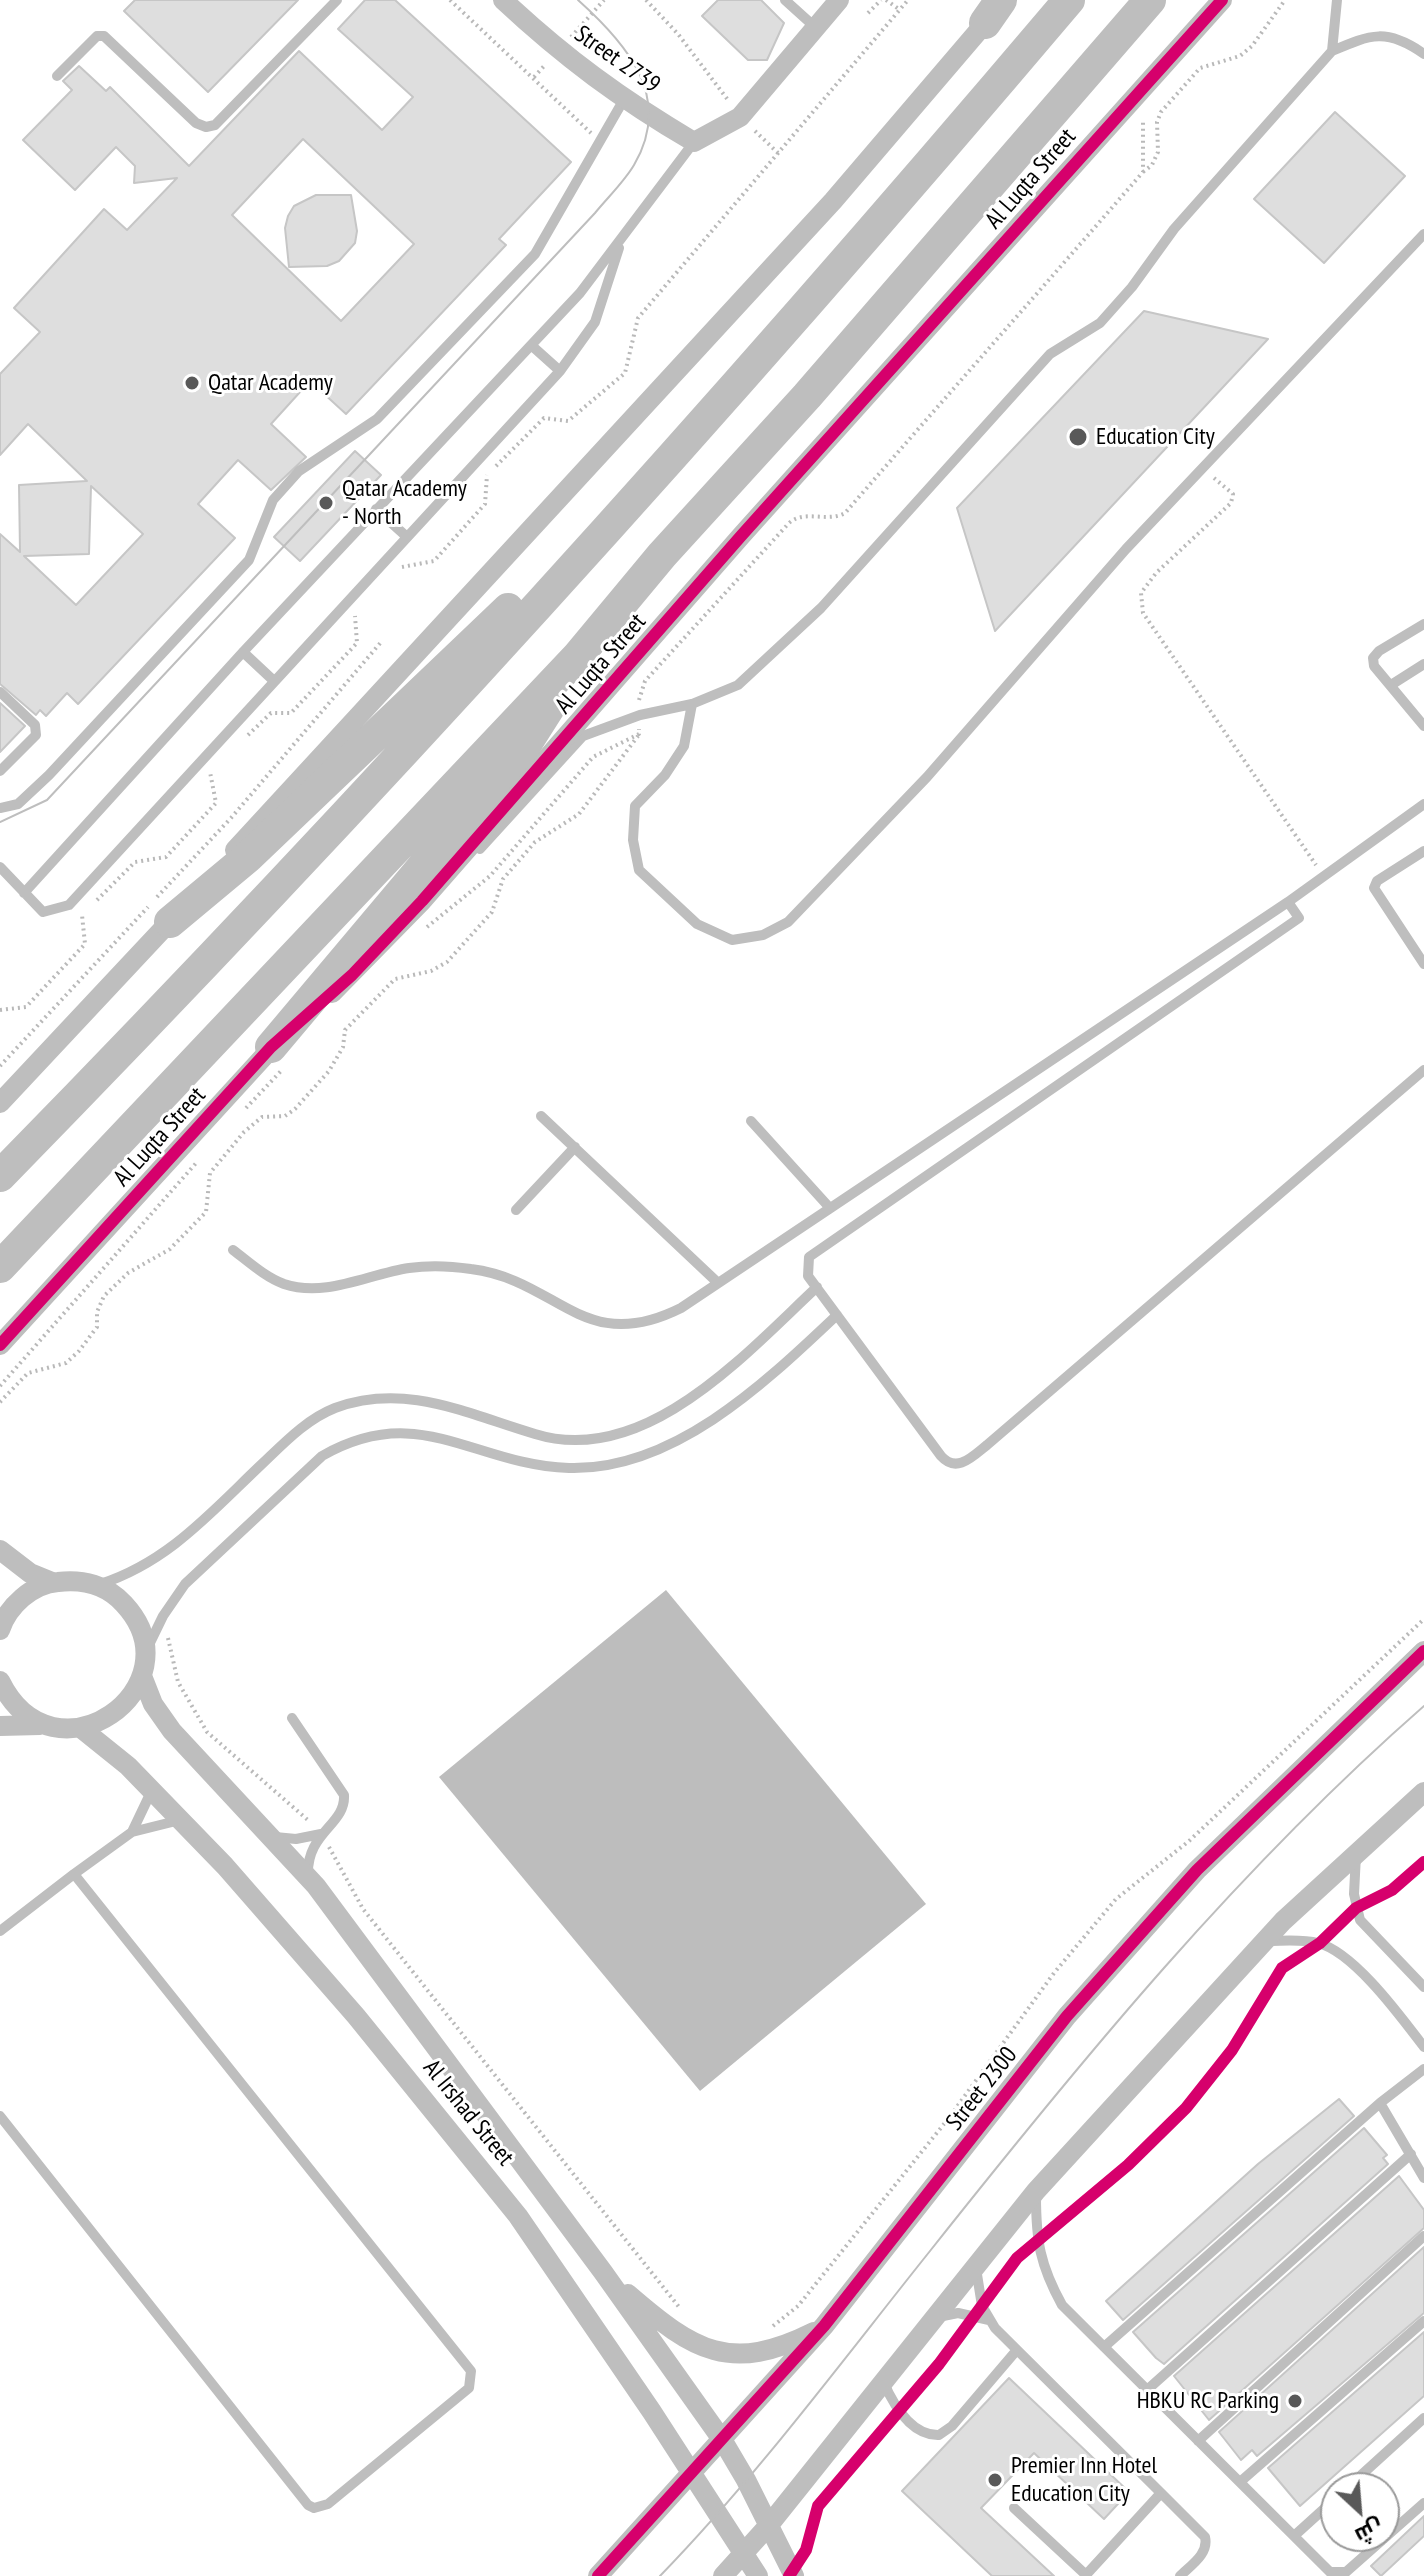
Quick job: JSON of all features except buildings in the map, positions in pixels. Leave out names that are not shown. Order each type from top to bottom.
[{"type":"main road","points":[[1005,76],[1054,0]]},
{"type":"main road","points":[[0,1176],[233,935],[657,471],[1069,0]]},
{"type":"main road","name":"Al Luqta Street","points":[[0,1267],[578,656],[662,555],[807,396],[1150,0]]},
{"type":"main road","points":[[1052,112],[1107,68],[1171,0]]},
{"type":"main road","points":[[170,922],[248,857],[444,668],[657,471]]},
{"type":"main road","points":[[271,1047],[526,744],[578,656]]},
{"type":"street","name":"Street 2739","points":[[503,0],[558,52],[623,101],[703,138]]},
{"type":"street","points":[[703,138],[740,117],[839,0]]},
{"type":"street","name":"Al Luqta Street","points":[[0,1345],[271,1047],[352,975],[422,901],[741,536],[1222,0]]},
{"type":"street","points":[[0,1103],[833,201],[997,8]]},
{"type":"street","points":[[0,1550],[30,1573],[52,1582]]},
{"type":"street","points":[[0,1628],[21,1598],[52,1582],[75,1580],[97,1585],[117,1596],[132,1612],[141,1632],[145,1654],[142,1676],[133,1695],[119,1711],[101,1722],[82,1729],[44,1725],[0,1726]]},
{"type":"street","name":"Street 2300","points":[[598,2576],[693,2475],[824,2326],[1067,2016],[1197,1870],[1424,1651]]},
{"type":"street","name":"Al Irshad Street","points":[[142,1676],[153,1704],[172,1731],[309,1878],[603,2272],[723,2441],[794,2576]]},
{"type":"street","points":[[0,1681],[11,1701],[26,1715],[44,1725]]},
{"type":"street","name":"Al Irshad Street","points":[[82,1729],[152,1789],[182,1820],[356,2016],[518,2216],[758,2576]]},
{"type":"street","points":[[723,2576],[769,2525],[928,2321],[1036,2191],[1265,1941],[1424,1792]]},
{"type":"street","name":"Al Irshad Street","points":[[603,2272],[678,2336],[725,2353],[773,2350],[824,2326]]},
{"type":"lane","points":[[57,76],[97,36],[104,36],[196,123],[206,127],[215,125],[337,0]]},
{"type":"lane","points":[[785,0],[816,28]]},
{"type":"lane","points":[[1332,51],[1337,0]]},
{"type":"lane","points":[[422,901],[506,823],[564,753],[583,736],[640,715],[692,704],[738,685],[810,617],[1050,354],[1100,323],[1132,287],[1174,229],[1332,51],[1365,37],[1400,37],[1424,54]]},
{"type":"lane","points":[[0,808],[18,804],[49,775],[249,560],[273,500],[299,471],[377,419],[535,254],[623,101]]},
{"type":"lane","points":[[24,893],[243,652],[580,293],[622,239],[651,194],[703,138]]},
{"type":"lane","points":[[692,704],[684,746],[665,775],[635,806],[633,840],[639,870],[697,924],[732,940],[763,935],[788,922],[927,777],[1126,549],[1424,234]]},
{"type":"lane","points":[[0,867],[43,912],[69,905],[560,371],[595,322],[622,239]]},
{"type":"lane","points":[[531,345],[560,371]]},
{"type":"lane","points":[[376,509],[407,537]]},
{"type":"lane","points":[[1424,624],[1379,651],[1373,658],[1374,666],[1424,726]]},
{"type":"lane","points":[[243,652],[274,681]]},
{"type":"lane","points":[[1391,685],[1424,664]]},
{"type":"lane","points":[[0,692],[35,725],[36,735],[0,771]]},
{"type":"lane","points":[[233,1250],[280,1283],[299,1288],[337,1285],[411,1267],[472,1269],[498,1275],[609,1326],[638,1326],[658,1320],[1288,902],[1424,804]]},
{"type":"lane","points":[[1423,962],[1374,888],[1377,881],[1424,851]]},
{"type":"lane","points":[[1288,902],[1299,918],[814,1253],[806,1270],[941,1456],[946,1461],[959,1464],[1066,1380],[1424,1070]]},
{"type":"lane","points":[[541,1116],[717,1282]]},
{"type":"lane","points":[[751,1121],[829,1207]]},
{"type":"lane","points":[[516,1210],[575,1147]]},
{"type":"lane","points":[[97,1585],[128,1575],[176,1546],[289,1438],[331,1410],[360,1400],[389,1396],[453,1406],[538,1436],[574,1439],[612,1435],[642,1427],[694,1397],[817,1287]]},
{"type":"lane","points":[[145,1654],[163,1616],[200,1569],[322,1456],[344,1444],[392,1432],[416,1432],[535,1464],[570,1468],[610,1465],[685,1436],[710,1421],[837,1315]]},
{"type":"lane","points":[[292,1718],[344,1795],[340,1813],[321,1834],[310,1853],[309,1878]]},
{"type":"lane","points":[[132,1832],[152,1789]]},
{"type":"lane","points":[[0,1931],[132,1832],[182,1820]]},
{"type":"lane","points":[[270,1836],[296,1839],[321,1834]]},
{"type":"lane","points":[[1356,1853],[1354,1894],[1360,1920],[1424,1987]]},
{"type":"lane","points":[[0,2116],[308,2505],[314,2508],[328,2504],[469,2388],[471,2371],[74,1874]]},
{"type":"lane","points":[[1265,1941],[1303,1941],[1333,1950],[1377,1991],[1424,2047]]},
{"type":"lane","points":[[1104,2347],[1380,2103],[1424,2069]]},
{"type":"lane","points":[[1380,2103],[1424,2178]]},
{"type":"lane","points":[[1147,2390],[1411,2154]]},
{"type":"lane","points":[[1036,2191],[1036,2241],[1049,2281],[1062,2305],[1330,2572],[1346,2572],[1424,2503]]},
{"type":"lane","points":[[1198,2441],[1424,2236]]},
{"type":"lane","points":[[976,2266],[978,2293],[989,2320],[1016,2351],[1205,2537],[1205,2550],[1180,2576]]},
{"type":"lane","points":[[928,2321],[958,2313],[989,2320]]},
{"type":"lane","points":[[1240,2482],[1424,2321]]},
{"type":"lane","points":[[883,2381],[907,2419],[922,2432],[939,2435],[952,2426],[1016,2351]]},
{"type":"lane","points":[[1365,2472],[1424,2418]]},
{"type":"lane","points":[[1014,2508],[1086,2575],[1161,2493]]},
{"type":"lane","points":[[1294,2536],[1320,2512]]},
{"type":"path","points":[[450,0],[600,141]]},
{"type":"path","points":[[646,0],[678,34],[740,117],[778,153]]},
{"type":"path","points":[[868,13],[884,0],[900,10]]},
{"type":"path","points":[[395,574],[405,564],[434,561],[485,504],[486,476],[544,418],[568,421],[625,373],[638,318],[908,0]]},
{"type":"path","points":[[1143,172],[1152,165],[1158,152],[1157,122],[1161,112],[1200,68],[1240,56],[1252,46],[1285,0]]},
{"type":"path","points":[[1203,470],[1233,494],[1231,503],[1156,573],[1141,593],[1143,613],[1324,877]]},
{"type":"path","points":[[241,742],[271,713],[291,713],[357,643],[355,612]]},
{"type":"path","points":[[0,1066],[231,818],[382,641]]},
{"type":"path","points":[[0,1402],[28,1373],[66,1363],[79,1351],[97,1327],[97,1312],[104,1296],[128,1273],[170,1249],[206,1212],[210,1173],[244,1132],[262,1117],[285,1116],[295,1109],[329,1071],[343,1047],[345,1030],[351,1022],[395,979],[431,971],[447,962],[492,912],[503,879],[535,842],[579,814],[639,734]]},
{"type":"path","points":[[0,1010],[26,1007],[85,944],[81,916],[135,862],[166,857],[216,803],[210,772],[220,762]]},
{"type":"path","points":[[163,1616],[178,1682],[207,1732],[297,1808],[321,1834],[363,1909],[650,2276],[684,2313]]},
{"type":"path","points":[[763,2331],[798,2306],[948,2119],[1045,1985],[1116,1899],[1189,1841],[1424,1619]]},
{"type":"shaded area","points":[[666,1590],[926,1904],[700,2091],[439,1777]]},
{"type":"tram line","points":[[0,822],[47,800],[595,213],[630,171],[645,140],[649,117],[647,94],[627,53],[613,34],[578,0]]},
{"type":"tram line","points":[[660,2576],[765,2458],[1046,2107],[1165,1967],[1290,1833],[1424,1706]]},
{"type":"cycle path","points":[[0,1345],[271,1047],[352,975],[422,901],[741,536],[1222,0]]},
{"type":"cycle path","points":[[598,2576],[824,2326],[1067,2016],[1197,1870],[1424,1651]]},
{"type":"cycle path","points":[[789,2576],[806,2550],[818,2506],[939,2364],[1017,2258],[1128,2165],[1186,2108],[1232,2050],[1282,1968],[1320,1943],[1356,1908],[1392,1890],[1424,1862]]},
{"type":"place","name":"Qatar Academy","points":[[192,383]]},
{"type":"place","name":"Education City","points":[[1078,437]]},
{"type":"place","name":"Qatar Academy - North","points":[[326,503]]},
{"type":"place","name":"HBKU RC Parking","points":[[1295,2401]]},
{"type":"place","name":"Premier Inn Hotel Education City","points":[[995,2480]]}]
